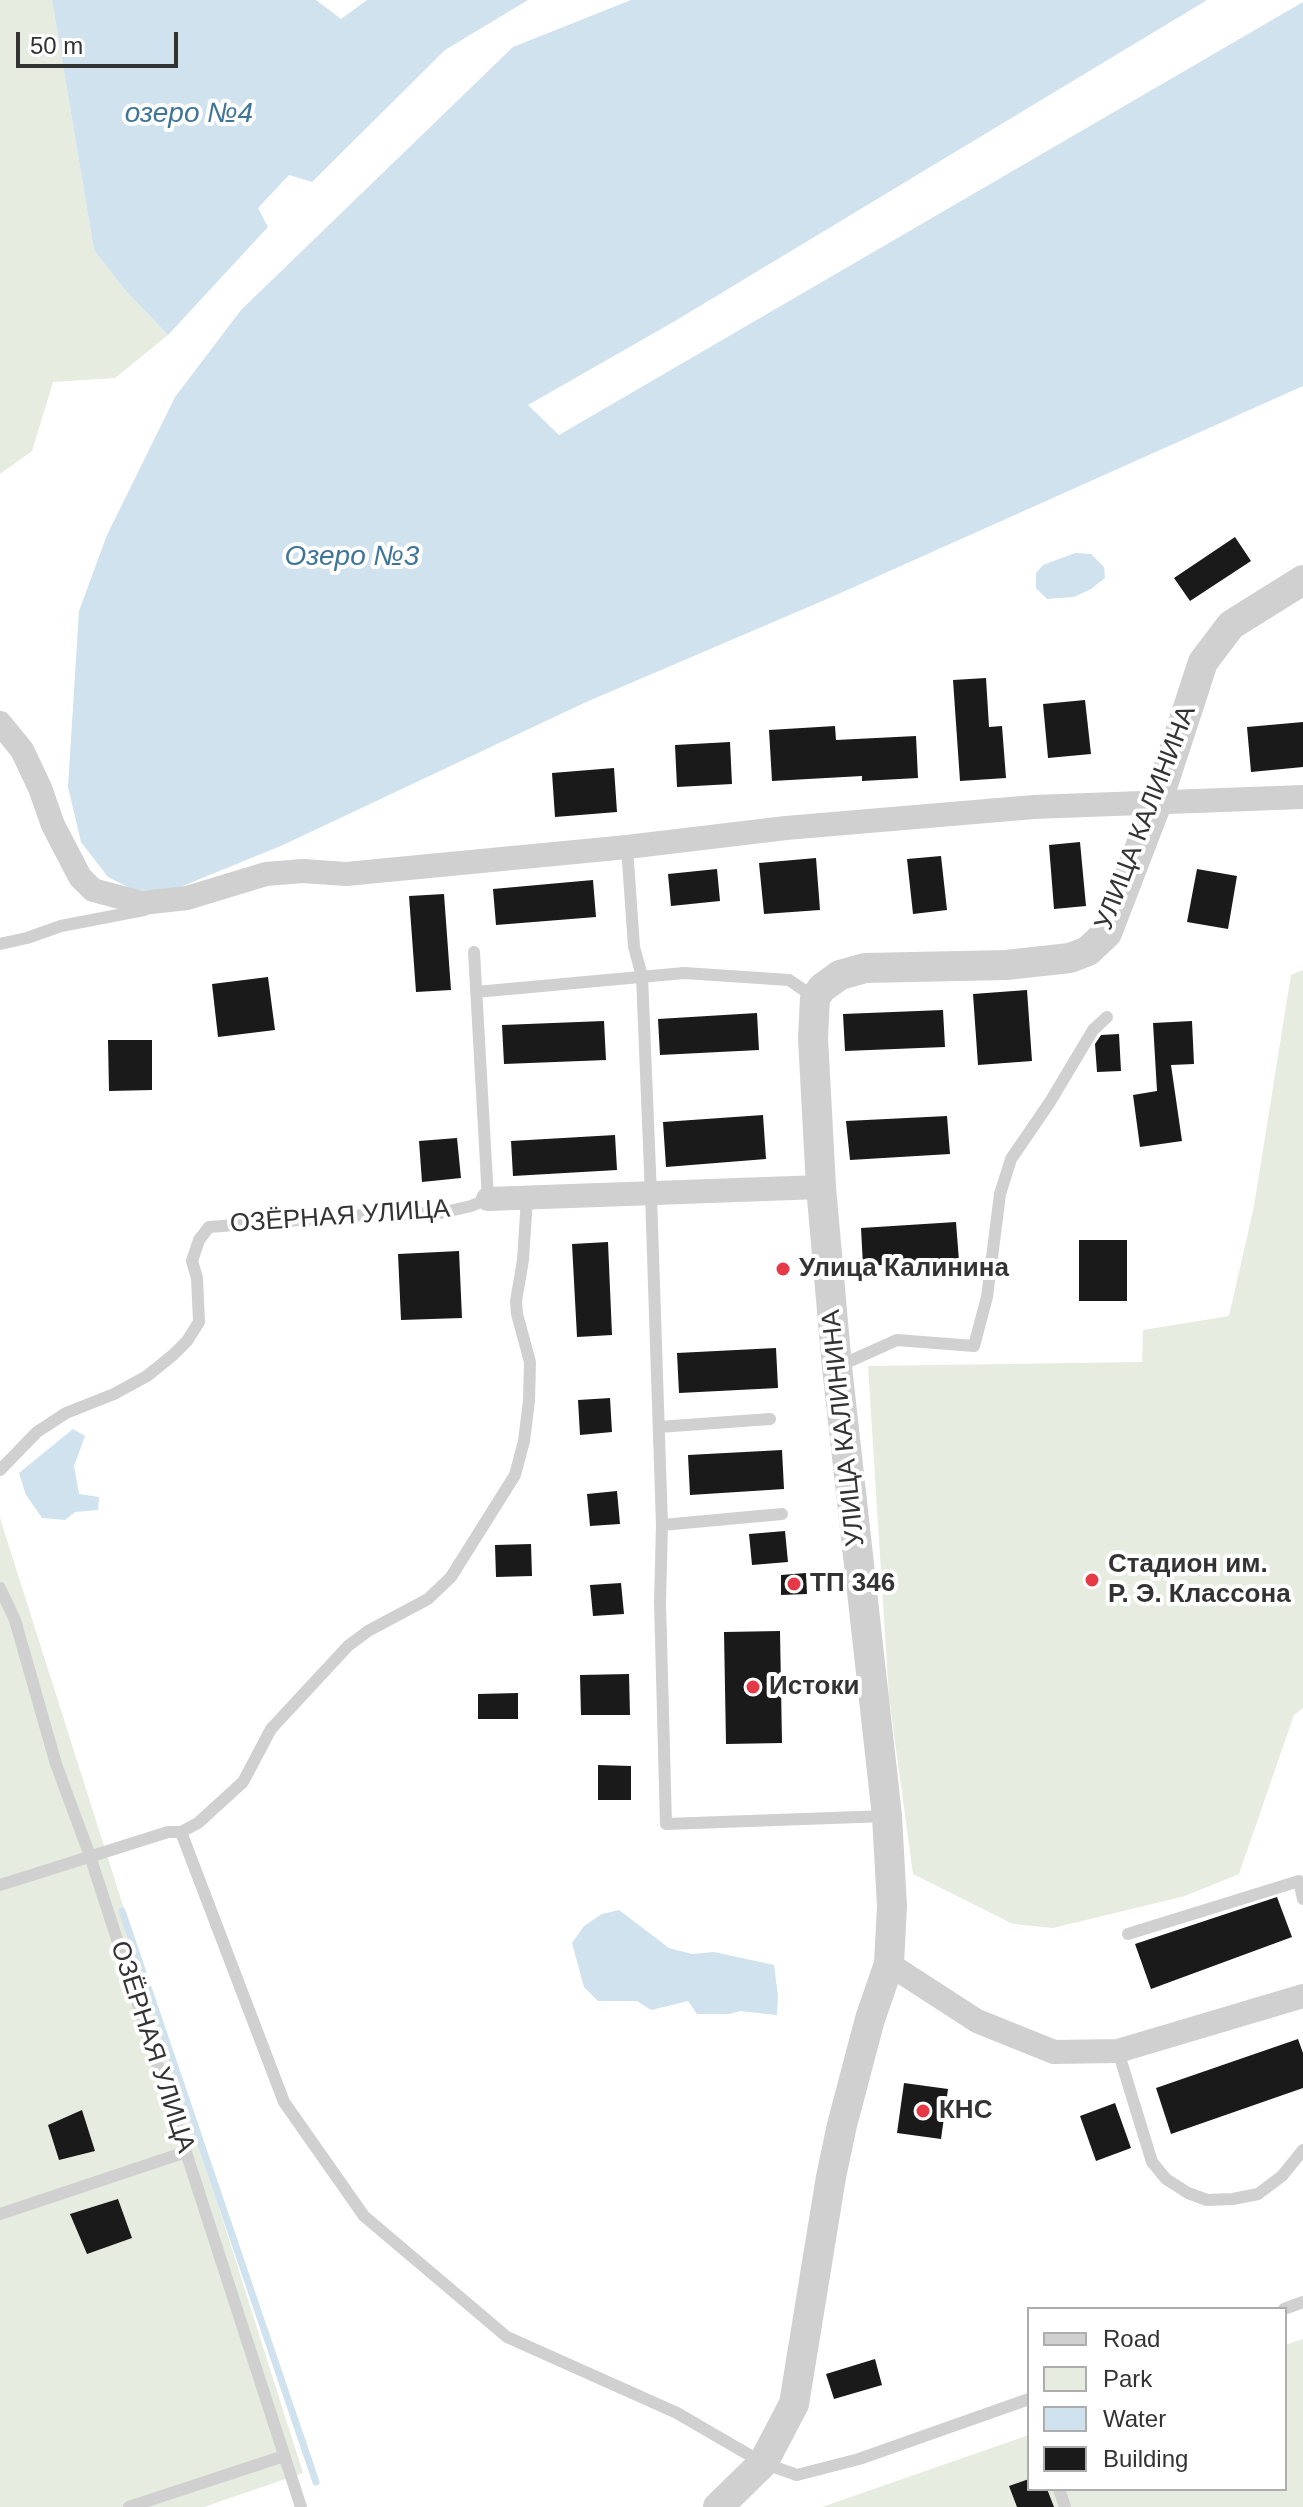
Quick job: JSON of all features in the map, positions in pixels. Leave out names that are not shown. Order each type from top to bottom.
[{"type":"street","name":"УЛИЦА КАЛИНИНА","points":[[718,2507],[763,2463],[794,2404],[842,2125],[870,2019],[889,1964],[892,1906],[887,1816],[837,1367],[821,1187],[813,1038],[815,998],[822,988],[840,975],[865,968],[1006,965],[1070,958],[1088,951],[1107,933],[1157,803],[1203,662],[1231,625],[1303,580]]},
{"type":"street","points":[[0,723],[22,750],[53,825],[80,877],[93,890],[142,903],[187,898],[266,874],[303,871],[346,874],[786,828],[1018,809],[1303,797]]},
{"type":"street","points":[[488,1199],[821,1187]]},
{"type":"street","points":[[889,1964],[977,2021],[1054,2052],[1118,2051],[1303,1996]]},
{"type":"lane","points":[[627,847],[634,947],[642,976],[651,1195],[662,1525],[660,1602],[666,1824],[887,1816]]},
{"type":"lane","points":[[0,944],[61,926],[154,908],[168,901]]},
{"type":"lane","points":[[474,952],[488,1199]]},
{"type":"lane","points":[[476,992],[684,973],[789,980],[815,998]]},
{"type":"lane","points":[[837,1367],[897,1340],[974,1346],[987,1297],[1000,1194],[1011,1159],[1093,1030],[1107,1017]]},
{"type":"lane","points":[[0,1885],[168,1832],[181,1832],[198,1823],[243,1782],[271,1729],[348,1646],[368,1631],[428,1599],[451,1577],[515,1475],[524,1441],[530,1362],[516,1301],[523,1260],[527,1198]]},
{"type":"lane","name":"ОЗЁРНАЯ УЛИЦА","points":[[0,1470],[37,1432],[66,1413],[114,1394],[147,1376],[187,1341],[199,1322],[197,1278],[192,1261],[199,1240],[209,1227],[364,1215],[441,1213],[488,1199]]},
{"type":"lane","points":[[659,1427],[770,1419]]},
{"type":"lane","points":[[662,1525],[782,1514]]},
{"type":"lane","name":"ОЗЁРНАЯ УЛИЦА","points":[[0,1588],[15,1620],[56,1764],[90,1856],[301,2507]]},
{"type":"lane","points":[[181,1832],[284,2102],[364,2216],[507,2337],[677,2413],[763,2463],[797,2475],[859,2459],[1027,2401]]},
{"type":"lane","points":[[1128,1934],[1301,1879],[1303,1899]]},
{"type":"lane","points":[[1118,2051],[1152,2162],[1166,2179],[1188,2193],[1207,2200],[1258,2194],[1282,2176],[1303,2150]]},
{"type":"lane","points":[[0,2214],[186,2152]]},
{"type":"lane","points":[[129,2507],[284,2456]]},
{"type":"green space","points":[[0,0],[52,0],[94,250],[125,290],[168,335],[115,378],[53,382],[32,451],[0,474]]},
{"type":"green space","name":"Стадион им. Р. Э. Классона","points":[[1303,970],[1303,1708],[1294,1715],[1239,1874],[1185,1896],[1053,1928],[1013,1924],[913,1874],[889,1697],[868,1366],[1142,1362],[1143,1330],[1229,1316],[1254,1206],[1291,975]]},
{"type":"green space","points":[[0,1518],[303,2473],[204,2507],[0,2507]]},
{"type":"green space","points":[[1303,2339],[1303,2507],[822,2507],[1027,2436],[1027,2491],[1287,2491],[1287,2344]]},
{"type":"water","name":"озеро №4","points":[[52,0],[316,0],[341,19],[367,0],[528,0],[445,50],[312,182],[289,175],[258,208],[268,227],[168,335],[125,290],[94,250]]},
{"type":"water","name":"Озеро №3","points":[[631,0],[1207,0],[675,321],[528,405],[559,435],[1303,2],[1303,386],[827,599],[584,703],[283,845],[168,892],[134,890],[108,877],[81,842],[68,787],[79,611],[107,535],[175,397],[241,310],[513,47]]},
{"type":"water","points":[[1075,553],[1091,554],[1104,567],[1105,578],[1074,597],[1047,599],[1036,588],[1036,573],[1043,565]]},
{"type":"water","points":[[73,1429],[85,1436],[74,1466],[79,1494],[99,1497],[98,1510],[75,1512],[65,1520],[42,1518],[26,1495],[19,1473]]},
{"type":"water","points":[[619,1910],[669,1948],[692,1954],[714,1952],[774,1965],[777,2015],[740,2011],[697,2014],[688,2001],[651,2010],[637,2001],[598,2001],[584,1987],[572,1943],[584,1926],[602,1914]]},
{"type":"building","points":[[1235,537],[1251,561],[1190,601],[1174,578]]},
{"type":"building","points":[[986,678],[989,727],[1002,726],[1006,778],[960,781],[953,680]]},
{"type":"building","points":[[1085,700],[1091,754],[1048,758],[1043,704]]},
{"type":"building","points":[[1303,722],[1303,767],[1251,772],[1247,727]]},
{"type":"building","points":[[835,726],[836,740],[916,736],[918,778],[862,781],[862,776],[772,781],[769,730]]},
{"type":"building","points":[[730,742],[732,784],[677,787],[675,745]]},
{"type":"building","points":[[614,768],[617,812],[555,817],[552,773]]},
{"type":"building","points":[[1080,842],[1086,906],[1054,909],[1049,845]]},
{"type":"building","points":[[941,856],[947,910],[913,914],[907,859]]},
{"type":"building","points":[[816,858],[820,910],[764,914],[759,863]]},
{"type":"building","points":[[717,869],[720,901],[671,906],[668,874]]},
{"type":"building","points":[[1197,869],[1237,876],[1228,929],[1187,922]]},
{"type":"building","points":[[593,880],[596,917],[496,925],[493,889]]},
{"type":"building","points":[[444,894],[451,990],[416,992],[409,896]]},
{"type":"building","points":[[268,977],[275,1030],[218,1037],[212,984]]},
{"type":"building","points":[[1027,990],[1032,1061],[978,1065],[973,994]]},
{"type":"building","points":[[943,1010],[945,1047],[845,1051],[843,1014]]},
{"type":"building","points":[[757,1013],[759,1050],[660,1055],[658,1019]]},
{"type":"building","points":[[604,1021],[606,1060],[504,1064],[502,1025]]},
{"type":"building","points":[[1192,1021],[1194,1064],[1171,1065],[1182,1141],[1140,1147],[1133,1095],[1157,1091],[1153,1023]]},
{"type":"building","points":[[1119,1034],[1121,1071],[1097,1072],[1095,1044],[1101,1035]]},
{"type":"building","points":[[108,1040],[152,1040],[152,1090],[109,1091]]},
{"type":"building","points":[[763,1115],[766,1159],[666,1167],[663,1122]]},
{"type":"building","points":[[947,1116],[950,1154],[850,1160],[846,1121]]},
{"type":"building","points":[[615,1135],[617,1170],[513,1176],[511,1141]]},
{"type":"building","points":[[457,1138],[461,1178],[422,1182],[419,1141]]},
{"type":"building","points":[[956,1222],[959,1261],[863,1266],[861,1228]]},
{"type":"building","points":[[1079,1240],[1127,1240],[1127,1301],[1079,1301]]},
{"type":"building","points":[[608,1242],[612,1335],[577,1337],[572,1244]]},
{"type":"building","points":[[459,1251],[462,1318],[401,1320],[398,1254]]},
{"type":"building","points":[[776,1348],[778,1388],[679,1393],[677,1353]]},
{"type":"building","points":[[610,1398],[612,1432],[580,1435],[578,1400]]},
{"type":"building","points":[[782,1450],[784,1489],[690,1495],[688,1455]]},
{"type":"building","points":[[617,1491],[620,1524],[590,1526],[587,1494]]},
{"type":"building","points":[[785,1531],[788,1562],[752,1565],[749,1534]]},
{"type":"building","points":[[531,1544],[532,1576],[496,1577],[495,1545]]},
{"type":"building","name":"ТП 346","points":[[806,1573],[807,1594],[781,1595],[781,1575]]},
{"type":"building","points":[[621,1583],[624,1614],[593,1616],[590,1585]]},
{"type":"building","name":"Истоки","points":[[780,1631],[782,1743],[726,1744],[724,1632]]},
{"type":"building","points":[[629,1674],[630,1715],[581,1715],[580,1675]]},
{"type":"building","points":[[518,1693],[518,1719],[478,1719],[478,1694]]},
{"type":"building","points":[[598,1765],[631,1766],[631,1800],[598,1800]]},
{"type":"building","points":[[1277,1897],[1292,1937],[1151,1989],[1135,1944]]},
{"type":"building","points":[[1298,2039],[1303,2053],[1303,2088],[1171,2134],[1156,2088]]},
{"type":"building","name":"КНС","points":[[904,2083],[948,2089],[941,2139],[897,2133]]},
{"type":"building","points":[[1115,2103],[1131,2148],[1096,2161],[1080,2116]]},
{"type":"building","points":[[82,2110],[95,2151],[59,2160],[48,2125]]},
{"type":"building","points":[[118,2199],[132,2238],[87,2254],[70,2214]]},
{"type":"building","points":[[875,2359],[882,2385],[834,2399],[826,2374]]},
{"type":"building","points":[[1027,2480],[1027,2491],[1048,2491],[1054,2507],[1017,2507],[1009,2486]]},
{"type":"waterway","points":[[122,1911],[316,2482]]},
{"type":"place","name":"Улица Калинина","points":[[783,1269]]},
{"type":"place","name":"Стадион им. Р. Э. Классона","points":[[1092,1580]]},
{"type":"place","name":"ТП 346","points":[[794,1584]]},
{"type":"place","name":"Истоки","points":[[753,1687]]},
{"type":"place","name":"КНС","points":[[923,2111]]}]
